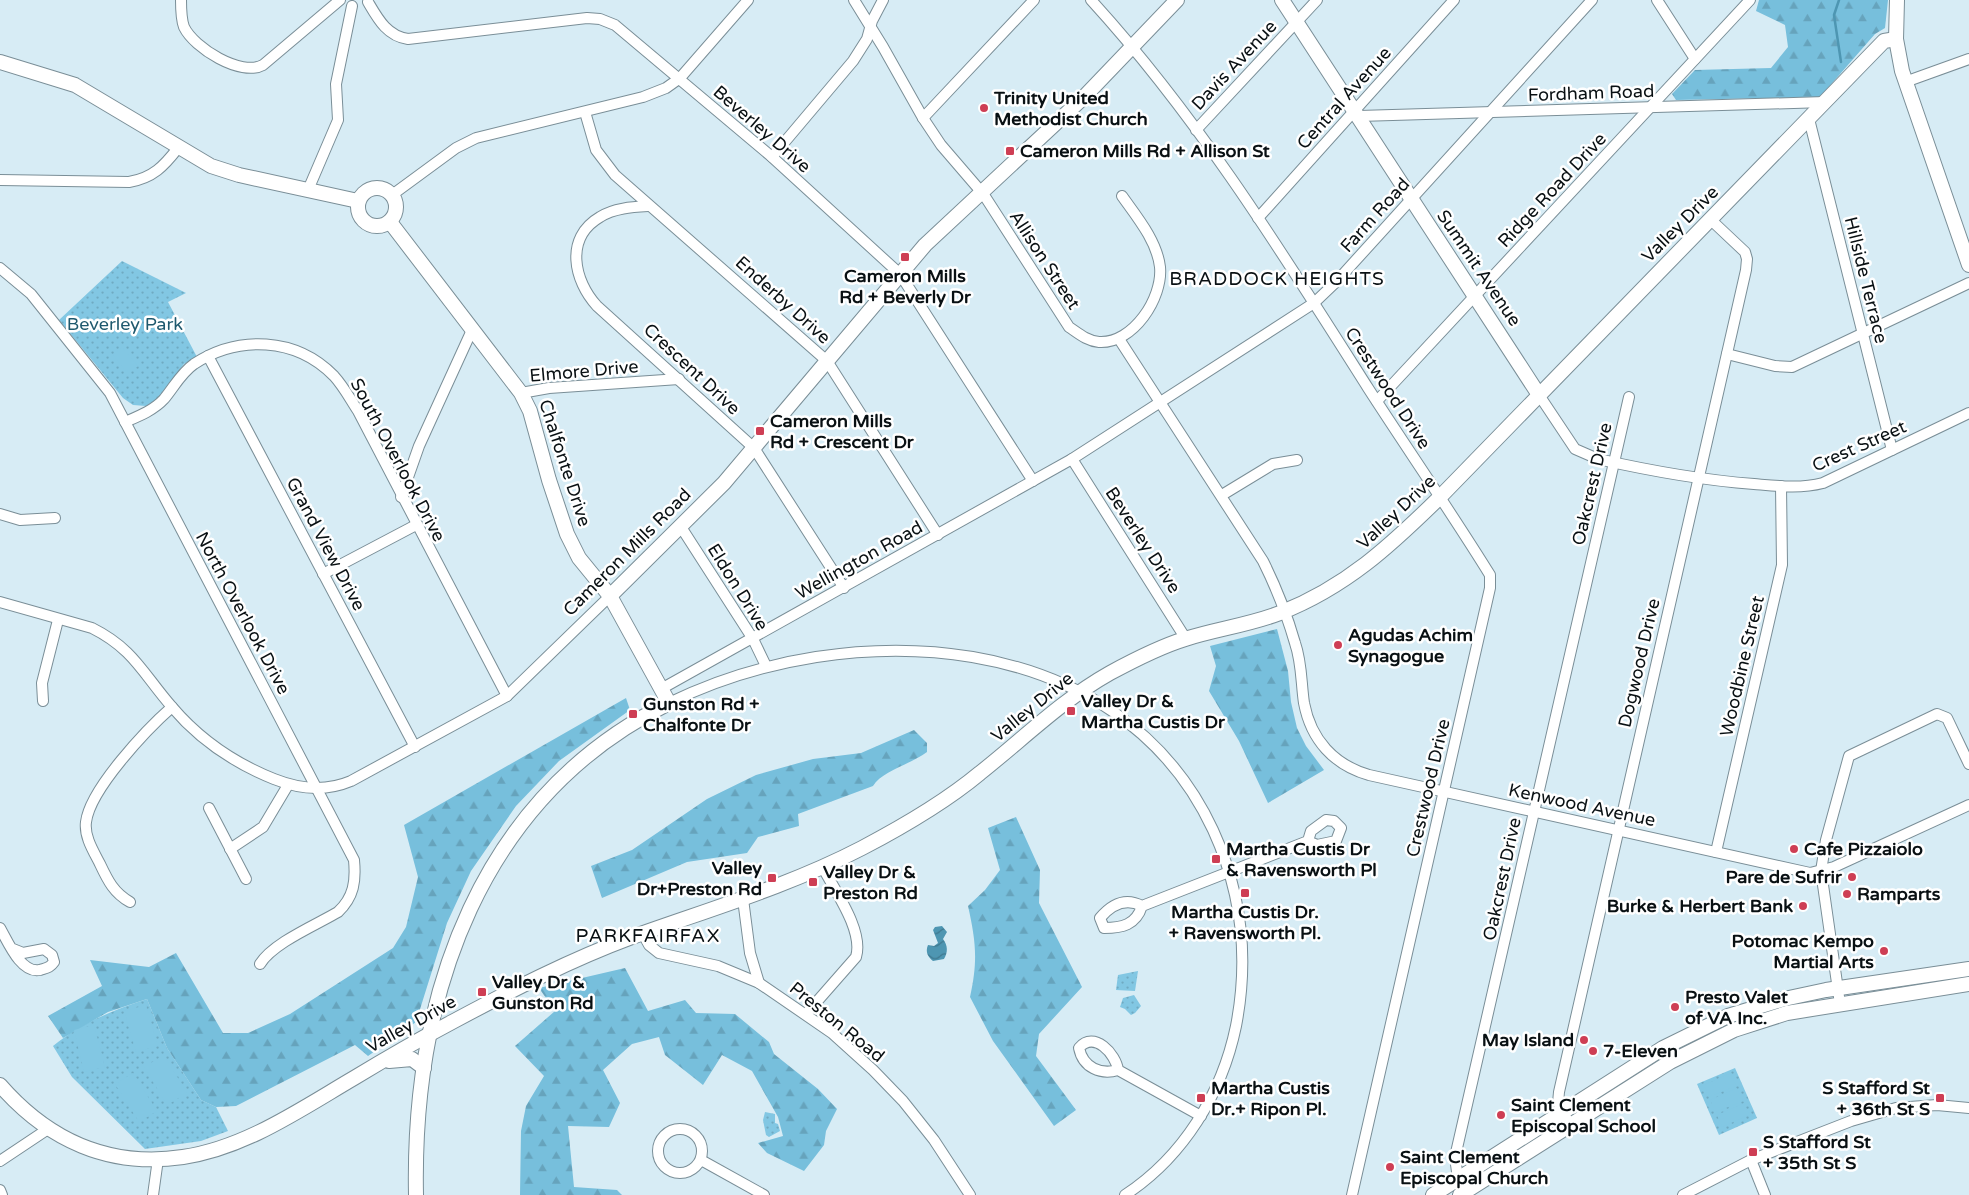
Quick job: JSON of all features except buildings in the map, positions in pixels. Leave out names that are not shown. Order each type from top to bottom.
[{"type":"street","points":[[181,0],[184,26],[190,37],[221,59],[241,68],[249,69],[256,69],[263,65],[341,0],[352,6],[359,6],[369,1]]},
{"type":"street","points":[[392,195],[456,148],[476,138],[644,98],[666,88],[680,78],[748,0]]},
{"type":"street","name":"Allison Street","points":[[854,0],[871,26],[923,118],[941,145],[982,192],[1069,327],[1093,340],[1119,339]]},
{"type":"street","points":[[772,157],[842,76],[867,39],[883,0]]},
{"type":"street","points":[[923,118],[1034,0]]},
{"type":"street","name":"Crestwood Drive","points":[[1091,0],[1134,47],[1258,218],[1490,575],[1491,582],[1352,1195]]},
{"type":"street","name":"Cameron Mills Road","points":[[0,602],[58,620],[92,628],[120,645],[138,662],[172,707],[194,730],[222,753],[247,768],[288,784],[317,788],[336,788],[351,781],[506,696],[681,527],[724,482],[900,274],[947,223],[1134,47],[1177,0]]},
{"type":"street","name":"Summit Avenue","points":[[1282,0],[1575,449],[1583,454],[1614,462],[1698,480]]},
{"type":"street","name":"Davis Avenue","points":[[1196,130],[1317,0]]},
{"type":"street","name":"Central Avenue","points":[[1258,218],[1357,113],[1454,0]]},
{"type":"street","name":"Farm Road","points":[[1072,460],[1314,303],[1336,282],[1592,0]]},
{"type":"street","points":[[1657,0],[1695,60]]},
{"type":"street","name":"Ridge Road Drive","points":[[1377,401],[1476,297],[1750,0]]},
{"type":"street","points":[[1897,0],[1896,39],[1905,82],[1969,265]]},
{"type":"street","name":"Beverley Drive","points":[[369,1],[386,29],[400,38],[408,39],[587,18],[600,19],[615,25],[772,157],[900,274],[1033,481]]},
{"type":"street","points":[[308,190],[338,120],[336,84],[352,6]]},
{"type":"street","name":"Valley Drive","points":[[0,1085],[20,1107],[48,1129],[79,1145],[108,1154],[158,1159],[199,1154],[245,1137],[313,1102],[429,1034],[552,970],[643,934],[743,899],[823,868],[889,833],[937,805],[976,777],[1080,690],[1136,660],[1186,639],[1284,612],[1338,584],[1370,563],[1439,498],[1884,41],[1896,39]]},
{"type":"street","points":[[1905,82],[1969,59]]},
{"type":"street","points":[[0,62],[75,85],[211,166],[239,175],[358,201]]},
{"type":"street","name":"Fordham Road","points":[[1357,113],[1489,112],[1825,102]]},
{"type":"street","name":"Enderby Drive","points":[[585,112],[596,150],[603,161],[648,206],[827,361],[938,535]]},
{"type":"street","name":"Hillside Terrace","points":[[1809,119],[1892,450]]},
{"type":"street","points":[[0,180],[129,182],[156,173],[178,148]]},
{"type":"street","points":[[373,188],[385,189],[392,195],[396,210],[390,222],[380,227],[367,224],[359,214],[358,201],[366,191],[373,188]]},
{"type":"street","points":[[1122,196],[1156,249],[1160,267],[1160,280],[1153,303],[1142,318],[1119,339],[1222,495],[1263,561],[1278,592],[1284,612]]},
{"type":"street","name":"Crescent Drive","points":[[648,206],[616,210],[600,217],[593,223],[581,240],[576,260],[577,272],[584,291],[597,306],[754,448],[844,588]]},
{"type":"street","name":"Dogwood Drive","points":[[1570,1125],[1562,1112],[1558,1098],[1747,259],[1740,247],[1711,220]]},
{"type":"street","name":"Chalfonte Drive","points":[[390,222],[521,393],[530,411],[551,489],[567,534],[579,558],[610,596],[669,703]]},
{"type":"street","name":"North Overlook Drive","points":[[0,268],[31,294],[110,393],[354,860],[356,882],[351,897],[338,912],[276,949],[265,957],[260,964]]},
{"type":"street","points":[[1727,354],[1775,366],[1792,367],[1969,283]]},
{"type":"street","points":[[401,497],[426,430],[472,330]]},
{"type":"street","name":"South Overlook Drive","points":[[125,422],[155,407],[187,370],[208,356],[239,345],[266,344],[291,349],[316,361],[332,375],[347,393],[506,696]]},
{"type":"street","name":"Grand View Drive","points":[[208,356],[415,747]]},
{"type":"street","name":"Elmore Drive","points":[[521,393],[549,388],[679,379]]},
{"type":"street","name":"Oakcrest Drive","points":[[1463,1193],[1458,1179],[1455,1157],[1629,397]]},
{"type":"street","name":"Crest Street","points":[[1698,480],[1803,487],[1823,483],[1969,413]]},
{"type":"street","name":"Beverley Drive","points":[[1072,460],[1186,639]]},
{"type":"street","name":"Wellington Road","points":[[661,689],[1072,460]]},
{"type":"street","points":[[1222,495],[1273,464],[1297,460]]},
{"type":"street","name":"Woodbine Street","points":[[1716,852],[1782,565],[1781,486]]},
{"type":"street","points":[[0,514],[20,520],[55,518]]},
{"type":"street","points":[[324,574],[416,525]]},
{"type":"street","name":"Eldon Drive","points":[[681,527],[753,639],[766,666]]},
{"type":"street","name":"Kenwood Avenue","points":[[1284,612],[1296,643],[1308,718],[1317,737],[1330,756],[1357,771],[1810,873],[1821,871],[1892,841],[1969,804]]},
{"type":"street","points":[[43,701],[42,684],[58,620]]},
{"type":"street","points":[[416,1195],[417,1125],[429,1034],[439,996],[474,895],[503,847],[532,809],[582,760],[639,719],[669,703],[705,687],[766,666],[865,651],[932,652],[1000,662],[1030,670],[1080,690],[1138,730],[1180,775],[1210,823],[1230,871],[1240,916],[1243,948],[1240,1006],[1225,1067],[1201,1116],[1163,1166],[1125,1195]]},
{"type":"street","points":[[130,902],[118,895],[111,886],[91,846],[86,822],[90,808],[98,793],[137,742],[172,707]]},
{"type":"street","points":[[1840,1004],[1821,871],[1826,840],[1842,775],[1849,756],[1925,718],[1937,714],[1943,715],[1951,725],[1969,764]]},
{"type":"street","points":[[230,849],[263,826],[288,784]]},
{"type":"street","points":[[209,808],[246,879]]},
{"type":"street","points":[[1142,906],[1308,840]]},
{"type":"street","points":[[806,1014],[856,957],[858,949],[856,934],[823,868]]},
{"type":"street","points":[[743,899],[750,953],[759,983]]},
{"type":"street","points":[[0,928],[13,950]]},
{"type":"street","name":"Preston Road","points":[[643,934],[649,945],[659,953],[718,966],[759,983],[806,1014],[844,1044],[893,1090],[934,1140],[970,1195]]},
{"type":"street","points":[[1432,1195],[1663,1048],[1721,1020],[1784,999],[1838,988],[1969,969]]},
{"type":"street","points":[[1463,1193],[1670,1062],[1724,1034],[1787,1013],[1969,984]]},
{"type":"street","points":[[439,996],[443,1004],[451,1011],[474,1010]]},
{"type":"street","points":[[378,1064],[408,1058],[416,1060],[424,1068]]},
{"type":"street","points":[[1118,1070],[1201,1116]]},
{"type":"street","points":[[1683,1195],[1751,1160],[1851,1121],[1893,1108],[1937,1105],[1969,1108]]},
{"type":"street","points":[[677,1128],[692,1131],[702,1143],[701,1160],[688,1172],[675,1172],[662,1164],[658,1149],[660,1142],[664,1135],[677,1128]]},
{"type":"street","points":[[0,1161],[48,1129]]},
{"type":"street","points":[[154,1195],[158,1159]]},
{"type":"street","points":[[701,1160],[764,1195]]},
{"type":"street","points":[[1751,1160],[1765,1195]]},
{"type":"street","points":[[0,1190],[2,1195]]},
{"type":"green space","points":[[1759,0],[1888,0],[1885,28],[1875,34],[1820,97],[1676,100],[1672,94],[1695,70],[1771,68],[1788,47],[1785,25],[1756,11]]},
{"type":"green space","name":"Beverley Park","points":[[122,261],[186,293],[168,302],[197,357],[184,364],[157,399],[146,406],[133,405],[123,398],[59,320]]},
{"type":"green space","points":[[122,347],[138,366],[130,372],[125,370],[113,355]]},
{"type":"green space","points":[[1277,629],[1288,671],[1291,702],[1297,728],[1306,746],[1324,770],[1268,803],[1239,741],[1209,691],[1216,666],[1210,646]]},
{"type":"green space","points":[[626,698],[630,710],[559,761],[516,806],[471,871],[447,923],[416,1022],[368,1056],[355,1045],[236,1106],[216,1107],[201,1100],[167,1048],[147,999],[108,1012],[63,1038],[48,1016],[102,986],[90,960],[149,967],[176,953],[223,1033],[248,1033],[290,1014],[393,948],[406,927],[418,877],[404,825]]},
{"type":"green space","points":[[914,730],[927,743],[927,752],[883,776],[873,786],[798,814],[799,826],[758,837],[747,853],[687,862],[602,898],[591,866],[632,850],[707,799],[756,775],[813,759],[861,753]]},
{"type":"green space","points":[[1016,817],[1040,870],[1039,903],[1082,987],[1039,1034],[1036,1056],[1076,1110],[1054,1126],[993,1041],[970,997],[975,951],[968,906],[985,890],[1000,870],[988,828]]},
{"type":"green space","points":[[625,968],[648,1011],[685,1000],[696,1013],[735,1014],[769,1042],[774,1054],[818,1089],[837,1109],[826,1131],[824,1145],[804,1171],[767,1153],[758,1143],[783,1136],[778,1117],[752,1071],[722,1055],[703,1085],[665,1055],[659,1037],[632,1044],[603,1070],[620,1103],[609,1127],[568,1126],[574,1187],[617,1190],[622,1195],[520,1195],[521,1131],[526,1106],[544,1076],[515,1046],[555,1011],[539,988]]},
{"type":"green space","points":[[1138,971],[1135,991],[1116,990],[1118,975]]},
{"type":"green space","points":[[1134,995],[1141,1006],[1131,1015],[1120,1007],[1123,998]]},
{"type":"green space","points":[[147,999],[167,1048],[201,1100],[216,1107],[228,1131],[201,1141],[145,1149],[72,1077],[53,1046],[75,1030],[98,1018]]},
{"type":"green space","points":[[146,1005],[158,1046],[136,1052],[124,1011]]},
{"type":"green space","points":[[94,1025],[105,1067],[84,1072],[74,1030]]},
{"type":"green space","points":[[164,1055],[187,1093],[167,1105],[144,1067]]},
{"type":"green space","points":[[1735,1068],[1757,1118],[1719,1135],[1697,1084]]},
{"type":"green space","points":[[133,1073],[157,1111],[139,1122],[115,1084]]},
{"type":"green space","points":[[1731,1073],[1736,1086],[1709,1097],[1704,1085]]},
{"type":"green space","points":[[1737,1088],[1743,1101],[1716,1112],[1710,1100]]},
{"type":"green space","points":[[1744,1103],[1749,1115],[1722,1127],[1717,1115]]},
{"type":"green space","points":[[765,1112],[775,1114],[775,1123],[778,1124],[780,1131],[769,1137],[766,1135],[763,1120]]},
{"type":"water","points":[[942,926],[947,932],[943,939],[947,947],[946,954],[944,959],[933,961],[928,954],[927,948],[928,945],[934,946],[938,943],[933,930],[935,927]]},
{"type":"waterway","points":[[1839,0],[1834,15],[1841,62]]},
{"type":"place","name":"Trinity United Methodist Church","points":[[984,108]]},
{"type":"place","name":"Cameron Mills Rd + Allison St","points":[[1010,151]]},
{"type":"place","name":"Cameron Mills Rd + Beverly Dr","points":[[905,257]]},
{"type":"place","name":"Cameron Mills Rd + Crescent Dr","points":[[760,431]]},
{"type":"place","name":"Agudas Achim Synagogue","points":[[1338,645]]},
{"type":"place","name":"Valley Dr & Martha Custis Dr","points":[[1071,711]]},
{"type":"place","name":"Gunston Rd + Chalfonte Dr","points":[[633,714]]},
{"type":"place","name":"Cafe Pizzaiolo","points":[[1794,849]]},
{"type":"place","name":"Martha Custis Dr & Ravensworth Pl","points":[[1216,859]]},
{"type":"place","name":"Pare de Sufrir","points":[[1852,877]]},
{"type":"place","name":"Valley Dr+Preston Rd","points":[[772,878]]},
{"type":"place","name":"Valley Dr & Preston Rd","points":[[813,882]]},
{"type":"place","name":"Martha Custis Dr. + Ravensworth Pl.","points":[[1245,893]]},
{"type":"place","name":"Ramparts","points":[[1847,894]]},
{"type":"place","name":"Burke & Herbert Bank","points":[[1803,906]]},
{"type":"place","name":"Potomac Kempo Martial Arts","points":[[1884,951]]},
{"type":"place","name":"Valley Dr & Gunston Rd","points":[[482,992]]},
{"type":"place","name":"Presto Valet of VA Inc.","points":[[1675,1007]]},
{"type":"place","name":"May Island","points":[[1584,1040]]},
{"type":"place","name":"7-Eleven","points":[[1593,1051]]},
{"type":"place","name":"Martha Custis Dr.+ Ripon Pl.","points":[[1201,1098]]},
{"type":"place","name":"S Stafford St + 36th St S","points":[[1940,1098]]},
{"type":"place","name":"Saint Clement Episcopal School","points":[[1501,1115]]},
{"type":"place","name":"S Stafford St + 35th St S","points":[[1753,1152]]},
{"type":"place","name":"Saint Clement Episcopal Church","points":[[1390,1167]]},
{"type":"district","name":"BRADDOCK HEIGHTS","points":[[1277,278]]},
{"type":"district","name":"PARKFAIRFAX","points":[[648,935]]}]
